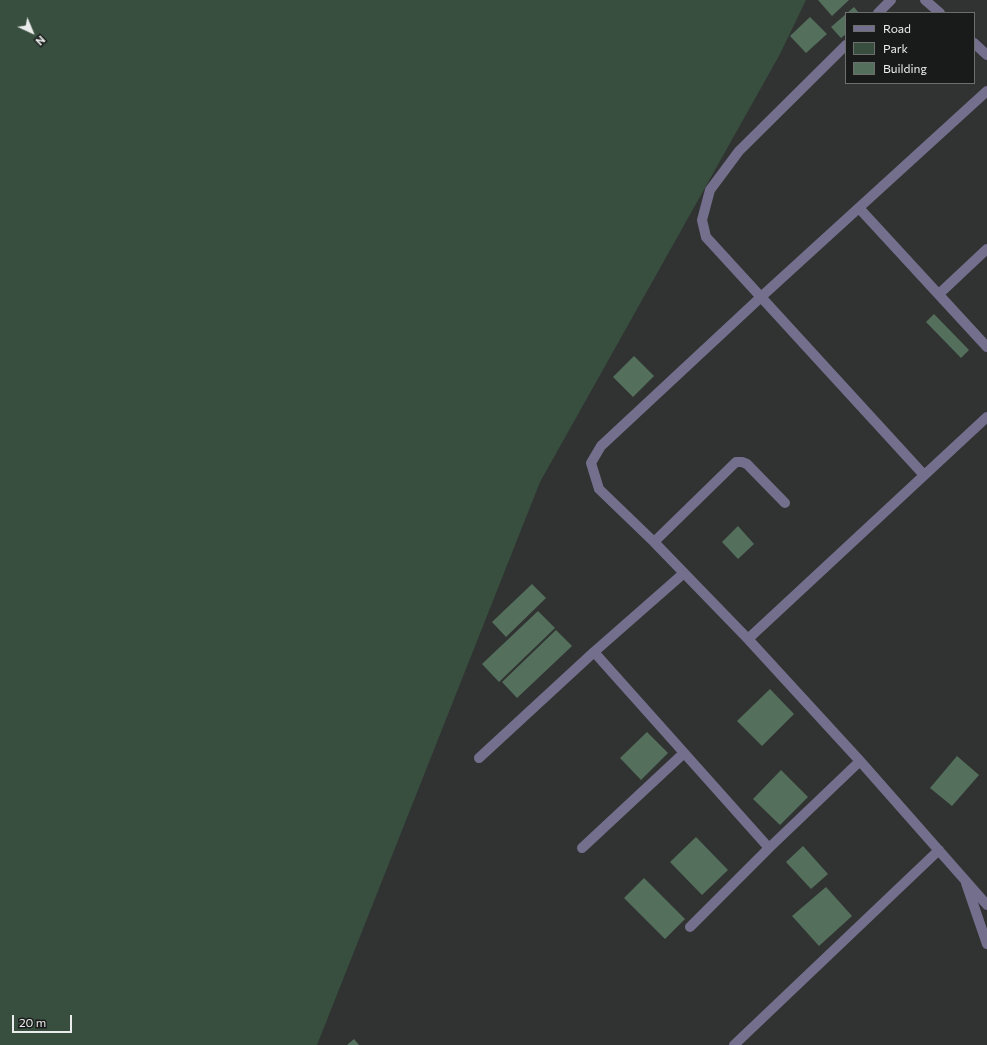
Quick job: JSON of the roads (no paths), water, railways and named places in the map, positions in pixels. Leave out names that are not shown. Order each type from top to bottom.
[{"type":"street","points":[[879,12],[891,0]]},
{"type":"street","points":[[925,0],[939,12]]},
{"type":"street","points":[[975,44],[987,55]]},
{"type":"street","points":[[845,46],[739,151],[710,190],[702,220],[706,237],[924,475]]},
{"type":"street","points":[[987,91],[761,297],[602,446],[591,463],[599,489],[654,542],[748,639],[860,761],[987,905]]},
{"type":"street","points":[[859,208],[987,347]]},
{"type":"street","points":[[939,294],[987,250]]},
{"type":"street","points":[[748,639],[987,417]]},
{"type":"street","points":[[654,542],[736,462],[747,464],[786,503]]},
{"type":"street","points":[[479,758],[594,652],[684,573]]},
{"type":"street","points":[[594,652],[769,848]]},
{"type":"street","points":[[582,848],[684,753]]},
{"type":"street","points":[[690,927],[769,848],[860,761]]},
{"type":"street","points":[[734,1045],[939,850]]},
{"type":"street","points":[[964,878],[987,944]]}]
